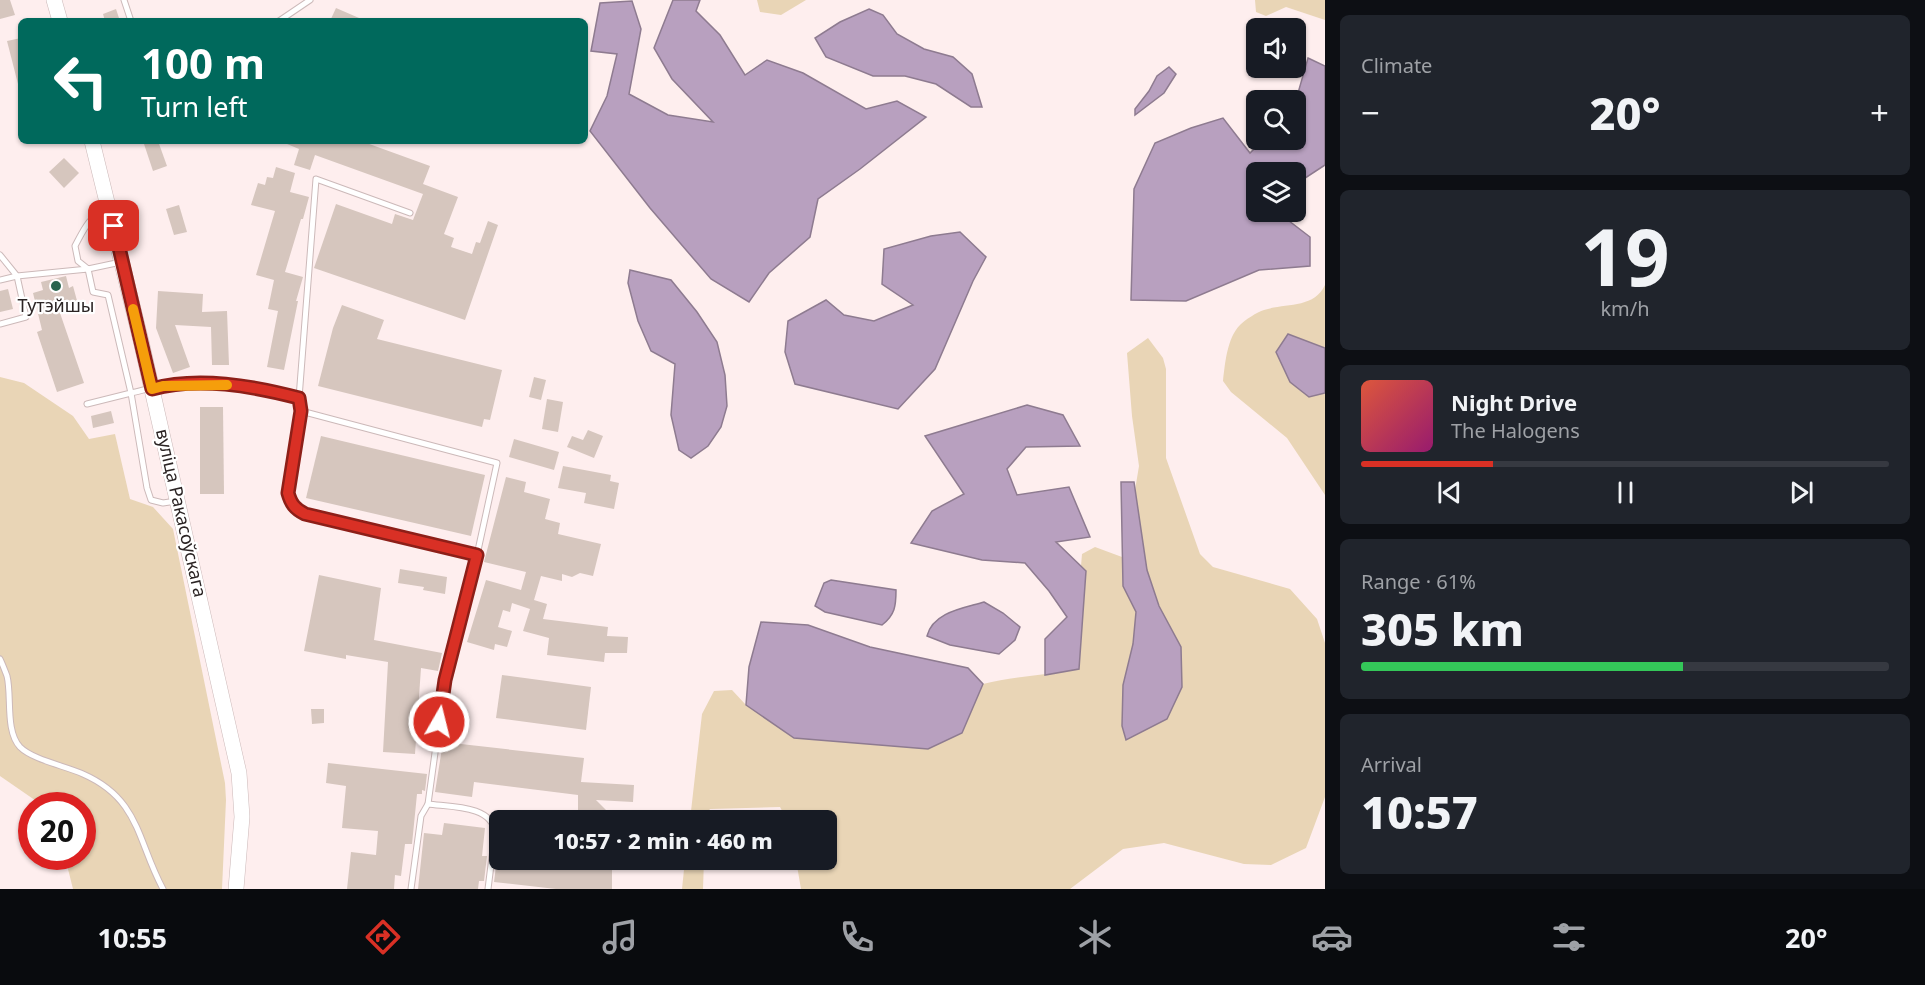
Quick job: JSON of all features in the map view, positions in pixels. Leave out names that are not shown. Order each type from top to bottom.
[{"type":"street","points":[[54,0],[59,18]]},
{"type":"street","name":"вуліца Ракасоўскага","points":[[96,144],[109,209],[240,773],[242,817],[236,889]]},
{"type":"lane","points":[[124,0],[130,18]]},
{"type":"lane","points":[[283,18],[310,0]]},
{"type":"lane","points":[[410,213],[316,179],[299,398],[301,411],[288,493],[292,504],[305,514],[477,555]]},
{"type":"lane","points":[[109,209],[101,211],[92,218],[75,246],[78,261],[88,269],[93,292],[108,295],[131,393],[151,500],[163,503],[178,501]]},
{"type":"lane","points":[[0,255],[17,276],[26,317],[0,324]]},
{"type":"lane","points":[[0,280],[17,276],[88,269],[122,262]]},
{"type":"lane","points":[[87,404],[163,386],[182,385],[233,385],[267,389],[299,398]]},
{"type":"lane","points":[[301,411],[497,463],[477,555],[445,680],[428,804],[421,816],[411,889]]},
{"type":"lane","points":[[0,660],[7,677],[13,733],[20,747],[32,755],[69,767],[95,779],[123,801],[141,833],[154,872],[163,889]]},
{"type":"lane","points":[[428,804],[479,812],[489,817],[494,825],[495,833],[488,889]]},
{"type":"shaded area","points":[[673,0],[700,0],[696,11],[720,35],[745,75],[767,60],[803,73],[866,109],[897,101],[926,117],[818,199],[810,237],[769,273],[749,302],[711,279],[650,208],[590,131],[607,96],[617,54],[591,51],[600,3],[632,1],[641,29],[629,94],[668,115],[713,122],[672,79],[654,48]]},
{"type":"shaded area","points":[[757,0],[806,0],[781,15],[760,12]]},
{"type":"shaded area","points":[[1255,0],[1325,0],[1325,20],[1286,7],[1266,16],[1256,12]]},
{"type":"shaded area","points":[[869,9],[883,15],[897,34],[924,49],[953,57],[972,74],[982,107],[971,107],[936,84],[905,76],[873,76],[826,57],[815,38],[840,22]]},
{"type":"shaded area","points":[[1308,58],[1325,66],[1325,165],[1306,177],[1306,162],[1246,162],[1246,222],[1290,222],[1310,237],[1310,266],[1259,270],[1186,301],[1131,300],[1134,189],[1155,143],[1223,118],[1250,153],[1253,150],[1306,150],[1306,90],[1299,90],[1302,78],[1306,78]]},
{"type":"shaded area","points":[[1169,67],[1176,74],[1164,93],[1135,115],[1135,109],[1157,76]]},
{"type":"shaded area","points":[[960,232],[986,257],[973,281],[935,369],[898,409],[795,384],[785,352],[788,321],[826,300],[844,315],[874,321],[913,305],[882,284],[884,249],[931,236]]},
{"type":"shaded area","points":[[630,270],[671,280],[697,312],[717,342],[725,375],[727,406],[721,427],[708,446],[691,458],[679,450],[671,415],[675,364],[651,351],[638,321],[628,283]]},
{"type":"shaded area","points":[[1325,285],[1325,348],[1323,347],[1309,397],[1325,393],[1325,495],[1287,438],[1231,392],[1223,381],[1229,344],[1240,325],[1258,312],[1306,302],[1320,293]]},
{"type":"shaded area","points":[[1288,334],[1325,348],[1325,393],[1309,397],[1290,382],[1276,352]]},
{"type":"shaded area","points":[[1148,338],[1163,358],[1166,369],[1166,458],[1200,554],[1213,567],[1290,589],[1317,619],[1325,643],[1325,797],[1306,848],[1271,865],[1244,864],[1164,843],[1123,849],[1070,889],[801,889],[798,870],[837,870],[837,810],[782,810],[780,807],[691,810],[702,714],[714,691],[732,690],[746,705],[962,733],[983,684],[1079,669],[1086,571],[1081,566],[1082,554],[1095,547],[1122,557],[1123,586],[1136,612],[1133,644],[1123,685],[1126,739],[1167,719],[1181,647],[1159,606],[1147,570],[1135,490],[1139,466],[1127,353]]},
{"type":"shaded area","points":[[0,377],[24,383],[73,416],[89,439],[115,434],[130,499],[153,507],[173,529],[225,783],[222,889],[73,889],[68,870],[96,870],[96,792],[23,792],[0,776]]},
{"type":"shaded area","points":[[1027,405],[1063,415],[1080,446],[1026,447],[1007,469],[1017,495],[1069,487],[1090,537],[1056,542],[1086,571],[1079,669],[1045,675],[1045,639],[1067,617],[1025,563],[982,560],[911,543],[932,511],[964,494],[925,436]]},
{"type":"shaded area","points":[[1121,482],[1134,482],[1147,570],[1159,606],[1181,647],[1182,687],[1167,719],[1126,740],[1122,726],[1123,685],[1133,644],[1136,612],[1123,586]]},
{"type":"shaded area","points":[[831,580],[896,590],[892,614],[882,625],[825,612],[815,606],[824,583]]},
{"type":"shaded area","points":[[984,602],[1003,613],[1020,627],[1015,640],[999,654],[950,645],[927,636],[930,628],[942,616]]},
{"type":"shaded area","points":[[761,622],[808,625],[870,647],[968,668],[983,684],[962,733],[928,749],[794,738],[746,705],[749,667]]},
{"type":"shaded area","points":[[684,870],[704,870],[703,889],[682,889]]},
{"type":"building","points":[[0,0],[10,0],[15,15],[0,19]]},
{"type":"building","points":[[336,8],[359,18],[331,18]]},
{"type":"building","points":[[116,9],[119,18],[104,18],[103,14]]},
{"type":"building","points":[[18,39],[18,84],[7,41]]},
{"type":"building","points":[[144,144],[159,144],[167,166],[153,171]]},
{"type":"building","points":[[287,144],[369,144],[430,166],[423,184],[458,197],[444,234],[454,238],[451,247],[472,254],[476,242],[480,243],[488,221],[498,225],[465,320],[314,268],[336,204],[392,224],[395,214],[413,220],[423,194],[315,155],[310,170],[294,165],[299,149]]},
{"type":"building","points":[[64,158],[79,173],[64,188],[49,172]]},
{"type":"building","points":[[276,167],[295,173],[290,192],[309,197],[285,272],[303,277],[296,301],[298,301],[284,370],[267,367],[278,311],[268,309],[274,280],[256,275],[275,211],[251,205],[258,183],[265,185],[267,177],[273,178]]},
{"type":"building","points":[[179,205],[187,232],[174,235],[166,209]]},
{"type":"building","points":[[66,276],[69,288],[73,286],[79,308],[60,313],[84,383],[57,392],[37,332],[42,330],[33,293],[43,290],[41,282]]},
{"type":"building","points":[[8,289],[13,309],[0,312],[0,291]]},
{"type":"building","points":[[158,291],[203,294],[202,312],[227,311],[229,365],[212,365],[211,327],[175,325],[190,367],[173,373],[156,328]]},
{"type":"building","points":[[342,305],[384,320],[377,339],[502,370],[490,420],[484,419],[482,427],[318,386],[333,328]]},
{"type":"building","points":[[534,377],[546,380],[541,400],[529,397]]},
{"type":"building","points":[[547,399],[563,402],[558,432],[542,429]]},
{"type":"building","points":[[200,407],[223,407],[224,494],[200,494]]},
{"type":"building","points":[[111,411],[114,423],[93,428],[91,416]]},
{"type":"building","points":[[588,430],[603,436],[594,458],[567,447],[572,436],[583,440]]},
{"type":"building","points":[[321,436],[485,475],[471,536],[306,498]]},
{"type":"building","points":[[514,439],[559,452],[554,470],[509,457]]},
{"type":"building","points":[[563,466],[611,475],[610,481],[619,483],[614,509],[584,503],[586,493],[558,488]]},
{"type":"building","points":[[506,477],[526,482],[524,492],[550,499],[545,519],[560,523],[558,534],[601,544],[593,576],[580,573],[572,577],[562,574],[562,581],[541,576],[534,600],[547,604],[543,619],[608,627],[607,636],[628,637],[627,653],[605,653],[604,662],[547,655],[549,638],[523,631],[530,609],[512,603],[510,612],[503,610],[498,627],[512,631],[507,647],[495,644],[494,650],[467,642],[486,580],[521,590],[526,572],[484,562]]},
{"type":"building","points":[[400,569],[447,577],[445,594],[423,590],[424,587],[398,583]]},
{"type":"building","points":[[319,575],[381,588],[374,640],[442,653],[438,671],[421,668],[415,754],[383,752],[388,662],[346,655],[346,659],[304,651]]},
{"type":"building","points":[[502,675],[591,687],[586,730],[496,718]]},
{"type":"building","points":[[311,709],[324,709],[324,723],[312,724]]},
{"type":"building","points":[[443,742],[584,758],[581,782],[634,785],[633,802],[596,800],[606,810],[578,810],[578,795],[474,782],[472,797],[435,792]]},
{"type":"building","points":[[328,763],[427,774],[425,791],[422,790],[422,794],[417,794],[412,844],[405,844],[401,876],[395,875],[394,889],[347,889],[351,852],[376,855],[378,831],[342,828],[346,786],[326,783]]},
{"type":"building","points":[[444,823],[485,828],[482,856],[487,856],[484,881],[479,881],[478,889],[418,889],[424,833],[442,835]]},
{"type":"building","points":[[496,870],[612,870],[612,889],[556,889],[494,882]]},
{"type":"slow traffic","points":[[133,309],[152,389],[163,386],[227,385]]},
{"type":"place","name":"Тутэйшы","points":[[56,286]]},
{"type":"route","points":[[114,226],[152,389],[163,386],[201,384],[233,385],[267,389],[299,398],[301,411],[288,493],[292,504],[297,509],[305,514],[477,555],[445,680],[439,722]]}]
